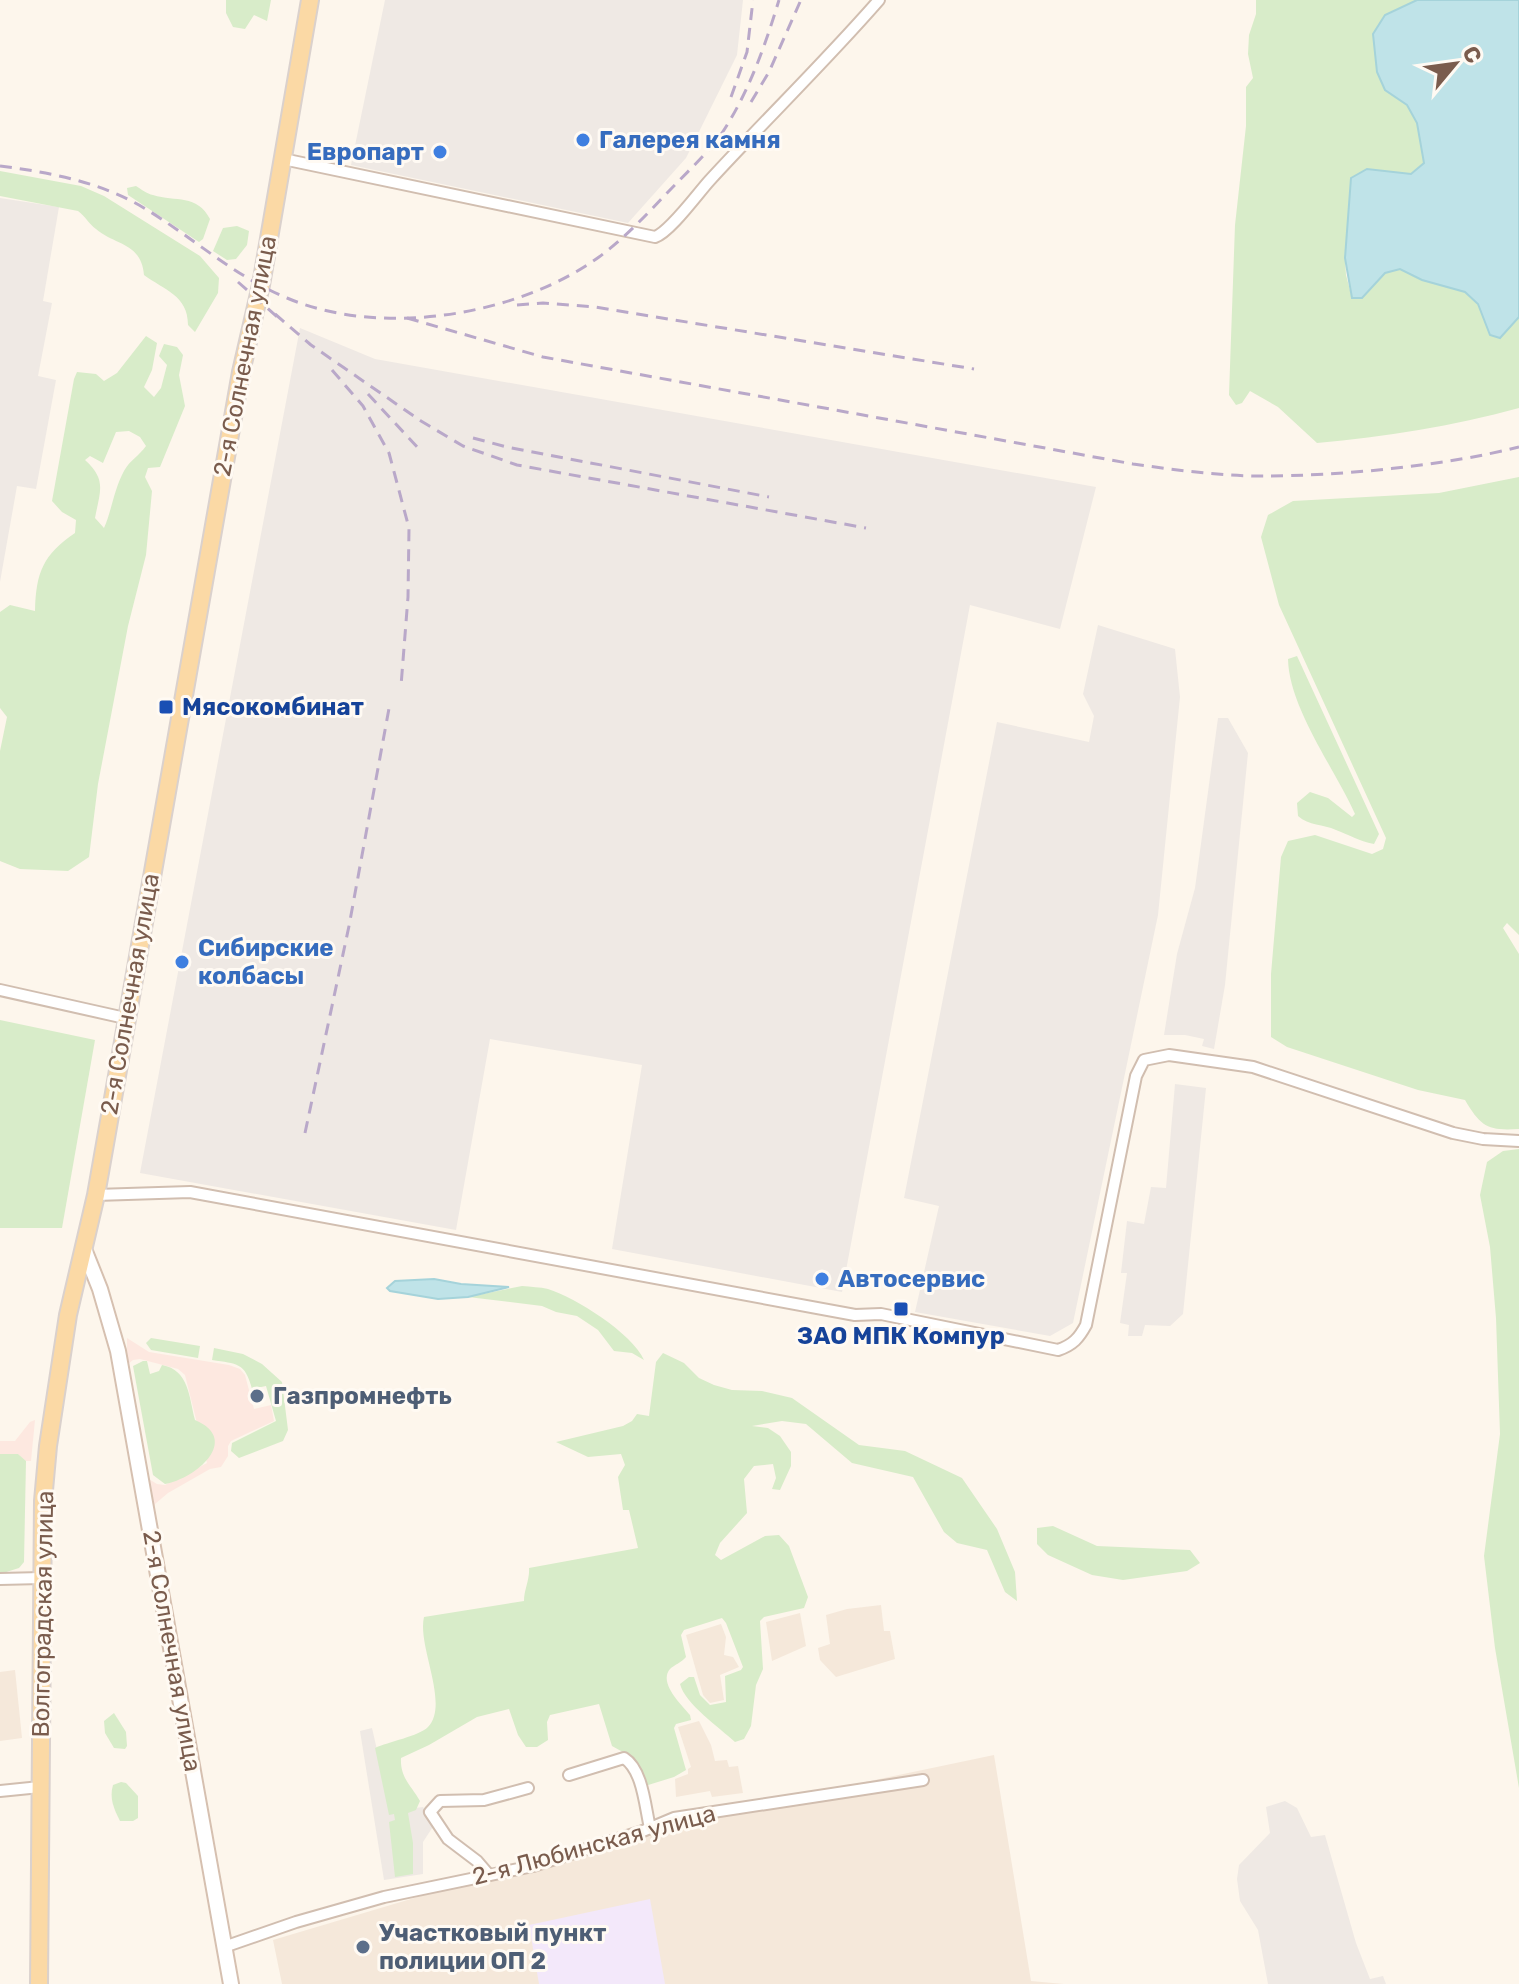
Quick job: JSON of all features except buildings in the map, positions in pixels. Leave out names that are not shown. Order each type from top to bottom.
[{"type":"main road","name":"2-я Солнечная улица","points":[[231,1984],[118,1351],[100,1289],[84,1249],[241,372],[261,285],[310,0]]},
{"type":"main road","name":"Волгоградская улица","points":[[39,1984],[43,1501],[68,1315],[84,1249]]},
{"type":"street","points":[[283,159],[655,237],[666,231],[716,172],[837,49],[879,0]]},
{"type":"street","points":[[0,990],[125,1018]]},
{"type":"street","points":[[96,1195],[190,1192],[855,1315],[881,1314],[1058,1350],[1080,1338],[1086,1325],[1136,1076],[1144,1060],[1169,1055],[1253,1067],[1453,1133],[1519,1141]]},
{"type":"street","points":[[0,1579],[42,1578]]},
{"type":"street","points":[[569,1775],[624,1758],[633,1769],[650,1828]]},
{"type":"street","name":"2-я Любинская улица","points":[[224,1947],[384,1897],[533,1866],[674,1818],[923,1780]]},
{"type":"street","points":[[0,1791],[40,1787]]},
{"type":"street","points":[[489,1875],[440,1831],[430,1812],[440,1801],[484,1800],[528,1788]]},
{"type":"shaded area","points":[[385,0],[743,0],[737,55],[686,158],[628,223],[351,165]]},
{"type":"shaded area","points":[[0,198],[59,207],[43,301],[52,303],[38,376],[56,380],[36,489],[17,486],[0,582]]},
{"type":"shaded area","points":[[300,328],[375,359],[1096,487],[1060,629],[970,605],[842,1292],[612,1249],[642,1065],[490,1039],[456,1230],[140,1173]]},
{"type":"shaded area","points":[[1098,625],[1175,649],[1180,697],[1158,915],[1073,1323],[1050,1336],[915,1312],[939,1206],[904,1198],[997,722],[1089,742],[1094,716],[1083,694]]},
{"type":"shaded area","points":[[1218,718],[1228,718],[1248,753],[1225,985],[1214,1049],[1202,1046],[1204,1039],[1164,1035],[1177,954],[1195,888]]},
{"type":"shaded area","points":[[1175,1084],[1206,1088],[1183,1314],[1170,1326],[1145,1325],[1142,1336],[1128,1336],[1129,1325],[1120,1323],[1127,1273],[1121,1273],[1127,1221],[1144,1224],[1151,1187],[1166,1188]]},
{"type":"shaded area","points":[[127,1338],[149,1352],[240,1369],[245,1375],[254,1409],[271,1405],[274,1421],[231,1441],[228,1456],[221,1467],[210,1469],[168,1493],[155,1504],[153,1514],[147,1478],[165,1485],[207,1463],[185,1375],[178,1369],[140,1359],[127,1365]]},
{"type":"shaded area","points":[[35,1420],[31,1461],[18,1454],[0,1454],[0,1441],[15,1441]]},
{"type":"shaded area","points":[[881,1605],[884,1631],[890,1631],[895,1659],[836,1677],[820,1660],[818,1648],[830,1644],[826,1615]]},
{"type":"shaded area","points":[[800,1613],[806,1646],[772,1661],[766,1622]]},
{"type":"shaded area","points":[[721,1624],[726,1637],[724,1655],[733,1657],[739,1667],[720,1675],[724,1700],[710,1703],[703,1695],[686,1635]]},
{"type":"shaded area","points":[[15,1670],[22,1738],[0,1741],[0,1672]]},
{"type":"shaded area","points":[[699,1721],[715,1761],[727,1760],[729,1767],[738,1766],[743,1793],[712,1797],[710,1791],[676,1797],[675,1779],[688,1774],[691,1767],[678,1727]]},
{"type":"shaded area","points":[[372,1728],[391,1811],[423,1807],[434,1825],[423,1842],[423,1874],[384,1880],[360,1731]]},
{"type":"shaded area","points":[[994,1755],[1031,1981],[1064,1984],[282,1984],[273,1940],[660,1825]]},
{"type":"shaded area","points":[[1285,1801],[1297,1808],[1311,1837],[1325,1835],[1356,1943],[1370,1979],[1383,1976],[1386,1984],[1268,1984],[1258,1930],[1240,1901],[1237,1879],[1239,1865],[1270,1833],[1266,1807]]},
{"type":"shaded area","points":[[650,1899],[665,1984],[539,1984],[529,1925]]},
{"type":"green space","points":[[226,0],[271,0],[267,21],[254,15],[245,29],[233,27],[226,13]]},
{"type":"green space","points":[[1256,0],[1417,0],[1385,15],[1385,90],[1407,105],[1417,123],[1424,163],[1411,174],[1367,169],[1351,178],[1346,275],[1352,298],[1362,298],[1385,273],[1400,269],[1422,280],[1465,292],[1478,304],[1490,334],[1500,338],[1519,317],[1519,408],[1419,430],[1317,443],[1278,407],[1250,391],[1242,403],[1236,405],[1229,395],[1235,225],[1246,126],[1246,87],[1253,78],[1248,54]]},
{"type":"green space","points":[[0,171],[81,186],[104,196],[200,256],[219,278],[218,293],[195,332],[188,325],[187,315],[179,300],[144,275],[142,264],[133,250],[104,235],[78,211],[0,196]]},
{"type":"green space","points":[[136,186],[151,194],[185,200],[199,206],[210,219],[203,239],[199,242],[128,195],[127,188]]},
{"type":"green space","points":[[237,226],[249,231],[247,245],[236,259],[227,260],[213,251],[223,228]]},
{"type":"green space","points":[[146,336],[157,343],[152,370],[144,387],[154,397],[161,388],[167,365],[159,356],[164,344],[177,347],[183,355],[179,375],[185,406],[160,467],[148,468],[145,477],[152,491],[146,555],[128,626],[98,784],[89,857],[68,871],[20,869],[0,861],[0,751],[7,717],[0,708],[0,612],[10,605],[35,611],[37,585],[43,566],[55,549],[75,533],[76,520],[62,512],[52,501],[77,372],[96,374],[104,381],[117,373]],"holes":[[[129,431],[140,437],[146,446],[124,471],[104,528],[95,518],[99,480],[85,460],[90,456],[103,463],[116,432]]]},
{"type":"green space","points":[[1519,477],[1519,935],[1507,923],[1503,928],[1519,954],[1519,1129],[1508,1129],[1493,1128],[1481,1122],[1465,1100],[1418,1090],[1287,1047],[1271,1037],[1271,974],[1281,857],[1288,841],[1315,835],[1372,854],[1383,849],[1386,838],[1279,605],[1261,537],[1268,515],[1293,501],[1439,493]]},
{"type":"green space","points":[[1297,656],[1379,834],[1374,844],[1307,822],[1298,816],[1297,803],[1310,792],[1328,798],[1352,817],[1355,814],[1296,698],[1288,659]]},
{"type":"green space","points":[[0,1020],[95,1040],[62,1228],[0,1228]]},
{"type":"green space","points":[[1519,1149],[1519,1788],[1495,1648],[1484,1556],[1500,1434],[1496,1318],[1490,1247],[1480,1195],[1487,1162],[1503,1151]]},
{"type":"green space","points":[[522,1286],[548,1289],[588,1308],[628,1339],[644,1360],[632,1353],[614,1351],[598,1330],[577,1316],[542,1306],[468,1297]]},
{"type":"green space","points":[[151,1338],[200,1346],[198,1358],[151,1350],[146,1343]]},
{"type":"green space","points":[[214,1348],[243,1354],[262,1364],[282,1382],[288,1430],[283,1441],[239,1458],[231,1451],[232,1443],[276,1421],[266,1386],[252,1389],[239,1366],[212,1360]]},
{"type":"green space","points":[[663,1353],[684,1363],[699,1378],[714,1385],[792,1398],[859,1445],[905,1451],[962,1478],[997,1529],[1015,1572],[1017,1601],[1005,1592],[987,1550],[957,1543],[944,1532],[913,1477],[852,1463],[806,1424],[782,1421],[752,1426],[768,1428],[780,1436],[791,1452],[791,1466],[780,1490],[772,1489],[776,1478],[773,1464],[754,1466],[744,1479],[747,1513],[720,1543],[715,1555],[721,1560],[765,1536],[779,1535],[789,1546],[808,1597],[804,1608],[764,1617],[760,1621],[763,1669],[756,1685],[751,1726],[744,1739],[735,1742],[712,1723],[689,1700],[680,1684],[694,1677],[700,1695],[710,1705],[726,1702],[725,1676],[743,1667],[726,1623],[722,1618],[684,1630],[681,1635],[686,1657],[670,1669],[667,1681],[672,1694],[690,1715],[691,1720],[676,1724],[674,1728],[686,1770],[645,1786],[630,1756],[612,1746],[599,1704],[550,1715],[547,1722],[548,1740],[537,1747],[526,1747],[518,1735],[509,1709],[477,1717],[401,1758],[404,1776],[420,1801],[416,1810],[408,1813],[413,1843],[413,1874],[395,1877],[389,1822],[395,1820],[394,1814],[389,1815],[375,1748],[424,1730],[434,1717],[435,1690],[425,1643],[424,1617],[524,1601],[529,1568],[638,1548],[629,1510],[623,1510],[618,1477],[625,1465],[621,1454],[588,1457],[556,1442],[623,1426],[637,1414],[649,1416],[656,1362]]},
{"type":"green space","points":[[147,1361],[150,1374],[159,1371],[162,1365],[178,1372],[189,1394],[195,1420],[208,1428],[214,1438],[214,1448],[200,1467],[177,1481],[165,1484],[153,1475],[133,1366]]},
{"type":"green space","points":[[0,1454],[18,1454],[26,1461],[24,1562],[19,1568],[0,1574]]},
{"type":"green space","points":[[1053,1526],[1097,1546],[1190,1550],[1200,1563],[1187,1571],[1123,1580],[1092,1575],[1048,1555],[1037,1544],[1037,1528]]},
{"type":"green space","points":[[114,1713],[126,1732],[125,1749],[114,1748],[105,1733],[104,1721]]},
{"type":"green space","points":[[126,1783],[138,1796],[138,1818],[133,1821],[120,1821],[114,1808],[113,1785]]},
{"type":"water","points":[[1417,0],[1519,0],[1519,317],[1500,338],[1490,335],[1478,304],[1465,292],[1422,280],[1400,269],[1385,273],[1362,298],[1352,298],[1345,258],[1351,178],[1367,169],[1411,174],[1424,163],[1417,123],[1407,105],[1385,90],[1377,72],[1373,34],[1385,15]]},
{"type":"water","points":[[434,1279],[509,1287],[468,1297],[438,1299],[387,1288],[395,1281]]},
{"type":"railway","points":[[731,97],[747,52],[753,0]]},
{"type":"railway","points":[[0,166],[71,179],[123,197],[158,216],[230,267],[287,298],[324,310],[364,317],[448,315],[529,294],[566,277],[599,257],[636,226],[722,133],[748,85],[779,0]]},
{"type":"railway","points":[[751,102],[769,72],[800,2]]},
{"type":"railway","points":[[238,282],[283,322]]},
{"type":"railway","points":[[517,305],[543,303],[595,307],[974,369]]},
{"type":"railway","points":[[275,314],[311,345],[421,421],[463,446],[517,465],[866,528]]},
{"type":"railway","points":[[407,318],[543,357],[1133,464],[1181,470],[1262,476],[1357,472],[1458,460],[1519,447]]},
{"type":"railway","points":[[332,370],[363,406],[389,453],[409,528],[408,597],[401,686]]},
{"type":"railway","points":[[368,394],[419,449]]},
{"type":"railway","points":[[473,438],[769,497]]},
{"type":"railway","points":[[305,1133],[349,926],[390,703]]},
{"type":"place","name":"Галерея камня","points":[[583,140]]},
{"type":"place","name":"Европарт","points":[[440,152]]},
{"type":"place","name":"Мясокомбинат","points":[[166,707]]},
{"type":"place","name":"Сибирские колбасы","points":[[182,962]]},
{"type":"place","name":"Автосервис","points":[[822,1279]]},
{"type":"place","name":"ЗАО МПК Компур","points":[[901,1309]]},
{"type":"place","name":"Газпромнефть","points":[[257,1396]]},
{"type":"place","name":"Участковый пункт полиции ОП 2","points":[[363,1947]]}]
